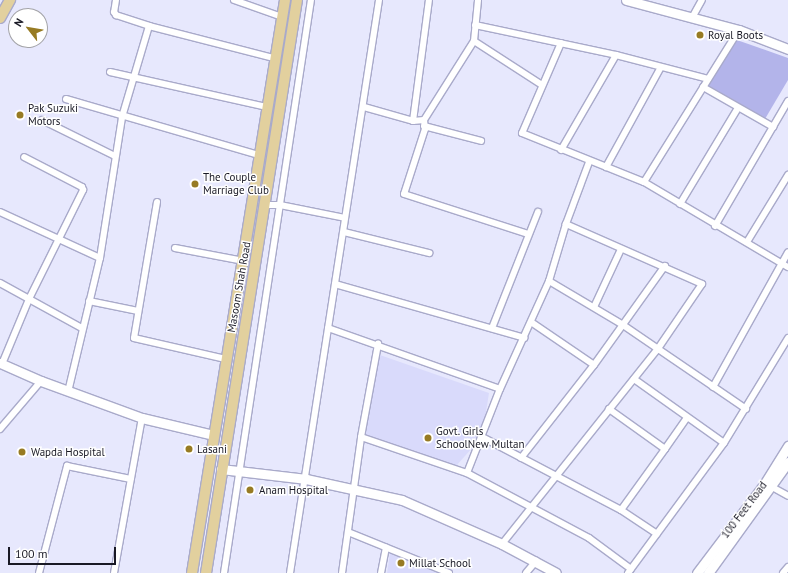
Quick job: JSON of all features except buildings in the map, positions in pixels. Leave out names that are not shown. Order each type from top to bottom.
[{"type":"main road","points":[[0,6],[3,0]]},
{"type":"main road","points":[[0,18],[10,0]]},
{"type":"main road","name":"Masoom Shah Road","points":[[192,573],[210,471],[225,364],[244,260],[266,106],[285,0]]},
{"type":"main road","name":"Masoom Shah Road","points":[[206,573],[221,469],[239,371],[267,200],[297,0]]},
{"type":"main road","points":[[626,0],[693,16],[739,30],[788,49]]},
{"type":"main road","points":[[254,194],[267,200]]},
{"type":"main road","points":[[1,364],[68,392],[142,418],[214,435]]},
{"type":"main road","points":[[225,364],[239,371]]},
{"type":"main road","name":"100 Feet Road","points":[[697,573],[765,483],[788,446]]},
{"type":"main road","name":"100 Feet Road","points":[[708,573],[772,487],[788,462]]},
{"type":"main road","points":[[221,469],[306,479],[354,488],[402,500],[502,544],[556,573]]},
{"type":"main road","points":[[198,533],[212,534]]},
{"type":"street","points":[[116,0],[114,14],[149,26],[274,58]]},
{"type":"street","points":[[234,0],[282,17]]},
{"type":"street","points":[[224,573],[311,0]]},
{"type":"street","points":[[290,573],[306,479],[345,218],[364,107],[379,0]]},
{"type":"street","points":[[413,121],[430,0]]},
{"type":"street","points":[[478,0],[474,41],[424,123],[404,194],[528,234]]},
{"type":"street","points":[[693,16],[702,0]]},
{"type":"street","points":[[475,25],[616,55],[708,79]]},
{"type":"street","points":[[68,392],[82,328],[100,258],[122,117],[149,26]]},
{"type":"street","points":[[644,182],[739,30]]},
{"type":"street","points":[[474,41],[542,85]]},
{"type":"street","points":[[561,43],[522,133],[589,162],[644,182],[715,226],[746,242],[788,267]]},
{"type":"street","points":[[561,150],[616,55]]},
{"type":"street","points":[[606,167],[662,67]]},
{"type":"street","points":[[110,72],[266,106]]},
{"type":"street","points":[[703,87],[773,128]]},
{"type":"street","points":[[66,99],[122,117],[259,155]]},
{"type":"street","points":[[715,226],[787,103]]},
{"type":"street","points":[[364,107],[424,123],[481,141]]},
{"type":"street","points":[[680,204],[738,108]]},
{"type":"street","points":[[42,120],[115,156]]},
{"type":"street","points":[[1,364],[29,299],[82,187],[24,157]]},
{"type":"street","points":[[467,474],[500,389],[549,281],[566,224],[589,162]]},
{"type":"street","points":[[746,242],[788,175]]},
{"type":"street","points":[[267,200],[280,205],[345,218]]},
{"type":"street","points":[[157,202],[134,335],[137,340],[225,364]]},
{"type":"street","points":[[0,212],[100,258]]},
{"type":"street","points":[[492,328],[538,212]]},
{"type":"street","points":[[502,544],[559,476],[609,409],[657,350],[702,284],[665,266],[566,224]]},
{"type":"street","points":[[344,232],[429,253]]},
{"type":"street","points":[[175,248],[244,260]]},
{"type":"street","points":[[594,307],[621,248]]},
{"type":"street","points":[[713,387],[788,252]]},
{"type":"street","points":[[521,458],[594,365],[665,266]]},
{"type":"street","points":[[549,281],[623,325],[657,350],[746,409]]},
{"type":"street","points":[[0,283],[82,328]]},
{"type":"street","points":[[335,284],[524,338]]},
{"type":"street","points":[[89,301],[138,311]]},
{"type":"street","points":[[531,322],[594,365]]},
{"type":"street","points":[[328,328],[378,344],[500,389]]},
{"type":"street","points":[[361,437],[467,474],[589,538],[630,571],[724,443],[788,338]]},
{"type":"street","points":[[342,573],[361,437],[378,344]]},
{"type":"street","points":[[634,378],[687,418],[724,443]]},
{"type":"street","points":[[0,429],[41,381]]},
{"type":"street","points":[[609,409],[665,449]]},
{"type":"street","points":[[114,573],[142,418]]},
{"type":"street","points":[[621,510],[687,418]]},
{"type":"street","points":[[482,437],[559,476],[621,510],[657,534]]},
{"type":"street","points":[[39,573],[67,466],[131,479]]},
{"type":"street","points":[[772,487],[788,496]]},
{"type":"street","points":[[348,532],[449,573]]},
{"type":"street","points":[[381,573],[386,547]]},
{"type":"street","points":[[526,573],[536,561]]},
{"type":"street","points":[[783,573],[788,567]]},
{"type":"shaded area","points":[[734,39],[788,58],[788,80],[762,124],[701,90]]},
{"type":"shaded area","points":[[377,354],[489,393],[482,437],[456,466],[365,435]]},
{"type":"shaded area","name":"Millat School","points":[[390,553],[438,573],[387,573]]},
{"type":"place","name":"Royal Boots","points":[[700,35]]},
{"type":"place","name":"Pak Suzuki Motors","points":[[20,115]]},
{"type":"place","name":"The Couple Marriage Club","points":[[195,184]]},
{"type":"place","name":"Govt. Girls SchoolNew Multan","points":[[428,438]]},
{"type":"place","name":"Lasani","points":[[189,449]]},
{"type":"place","name":"Wapda Hospital","points":[[22,452]]},
{"type":"place","name":"Anam Hospital","points":[[250,490]]},
{"type":"place","name":"Millat School","points":[[401,563]]}]
